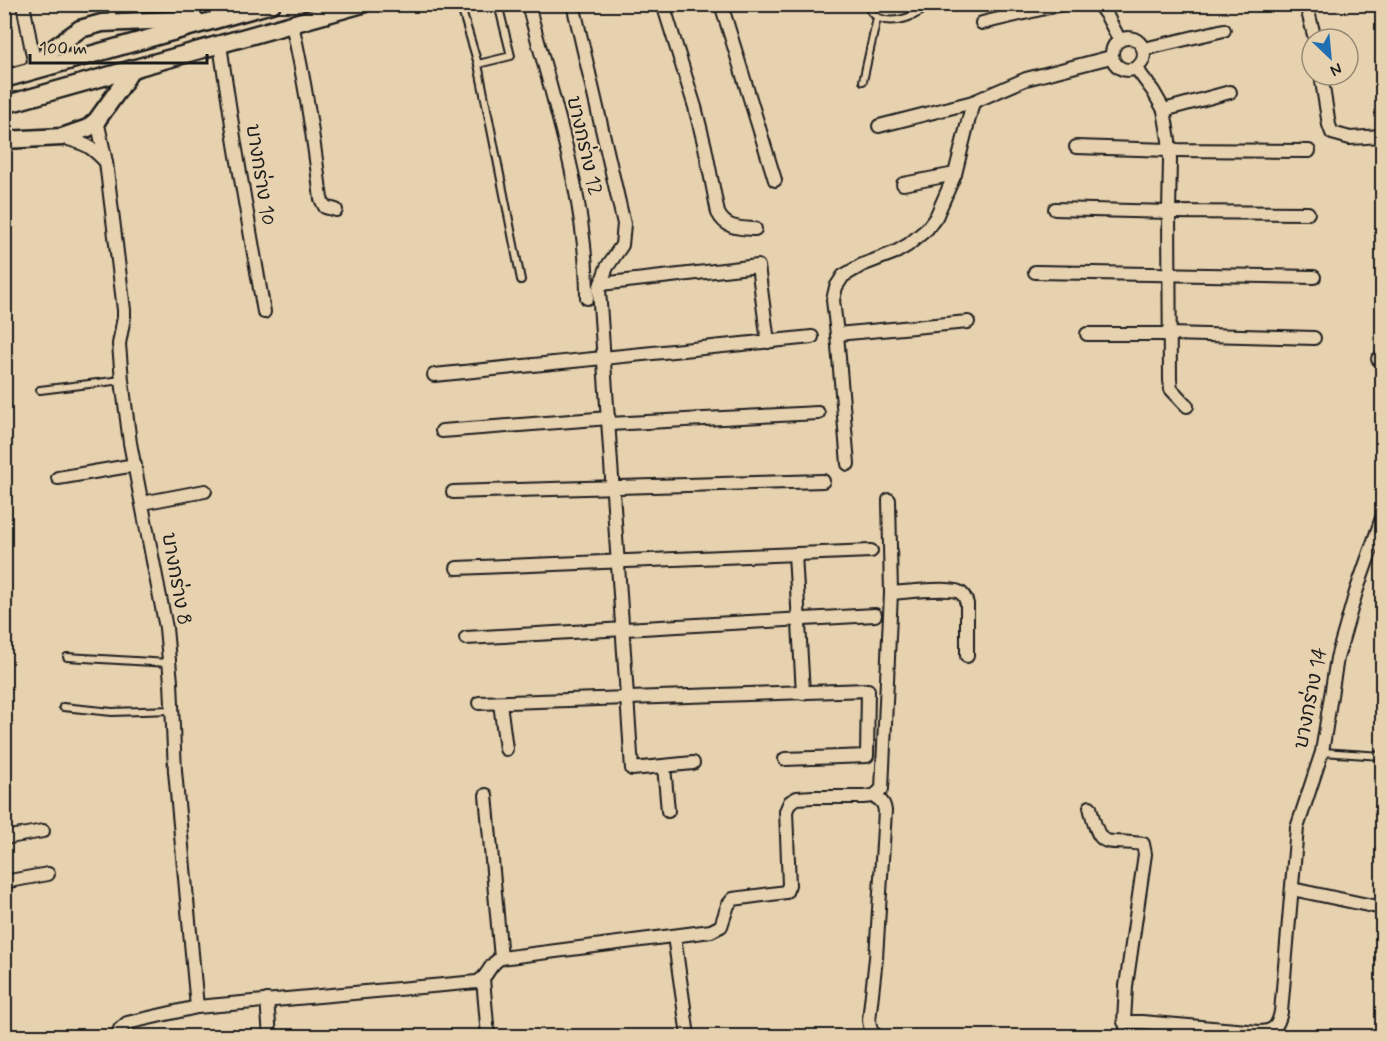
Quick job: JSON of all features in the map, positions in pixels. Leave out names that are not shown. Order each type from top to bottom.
[{"type":"main road","points":[[4,79],[32,69],[272,4]]},
{"type":"main road","points":[[4,105],[363,4]]},
{"type":"main road","points":[[32,69],[54,48],[80,29],[102,22],[230,16]]},
{"type":"main road","points":[[4,140],[62,137],[88,128],[97,120],[131,70]]},
{"type":"street","points":[[23,4],[29,34],[32,69]]},
{"type":"street","name":"บางกร่าง 12","points":[[528,4],[566,142],[582,230],[587,298]]},
{"type":"street","points":[[573,4],[624,224],[622,245],[607,267],[599,289],[632,769],[693,763]]},
{"type":"street","points":[[663,4],[695,106],[718,213],[726,225],[755,229]]},
{"type":"street","points":[[722,4],[775,180]]},
{"type":"street","points":[[982,23],[1062,4]]},
{"type":"street","points":[[1098,4],[1119,39]]},
{"type":"street","points":[[1306,4],[1312,27]]},
{"type":"street","points":[[292,24],[308,101],[322,204],[336,210]]},
{"type":"street","points":[[1144,50],[1224,30]]},
{"type":"street","points":[[29,34],[36,42],[48,48],[54,48]]},
{"type":"street","points":[[1131,38],[1141,44],[1144,57],[1136,68],[1124,70],[1114,63],[1111,50],[1119,39],[1131,38]]},
{"type":"street","name":"บางกร่าง 10","points":[[220,45],[264,312]]},
{"type":"street","points":[[879,126],[973,102],[1026,79],[1111,57]]},
{"type":"street","points":[[1136,68],[1164,110],[1169,150],[1170,380],[1171,389],[1187,406]]},
{"type":"street","points":[[1323,87],[1332,133],[1350,138],[1383,136]]},
{"type":"street","points":[[1164,110],[1230,92]]},
{"type":"street","points":[[848,464],[833,300],[836,287],[843,276],[908,245],[927,229],[936,217],[955,174],[973,102]]},
{"type":"street","name":"บางกร่าง 8","points":[[97,120],[106,162],[124,310],[119,344],[124,407],[166,628],[170,663],[175,771],[197,1006]]},
{"type":"street","points":[[62,137],[82,142],[94,149],[106,162]]},
{"type":"street","points":[[1076,147],[1309,151]]},
{"type":"street","points":[[903,184],[955,174]]},
{"type":"street","points":[[1055,209],[1308,213]]},
{"type":"street","points":[[601,284],[758,267],[768,342]]},
{"type":"street","points":[[1035,272],[1314,277]]},
{"type":"street","points":[[837,334],[968,322]]},
{"type":"street","points":[[1088,334],[1314,338]]},
{"type":"street","points":[[434,375],[812,337]]},
{"type":"street","points":[[442,431],[609,421],[818,413]]},
{"type":"street","points":[[58,478],[135,465]]},
{"type":"street","points":[[453,492],[823,481]]},
{"type":"street","points":[[142,503],[205,491]]},
{"type":"street","points":[[874,796],[882,789],[891,593],[889,500]]},
{"type":"street","name":"บางกร่าง 14","points":[[1124,1022],[1259,1032],[1267,1032],[1275,1028],[1278,1023],[1281,1012],[1297,828],[1322,752],[1337,658],[1356,592],[1383,518]]},
{"type":"street","points":[[457,568],[871,551]]},
{"type":"street","points":[[795,554],[802,693]]},
{"type":"street","points":[[891,593],[946,590],[959,592],[965,597],[967,604],[967,656]]},
{"type":"street","points":[[466,638],[875,615]]},
{"type":"street","points":[[479,703],[868,690],[867,756],[785,759]]},
{"type":"street","points":[[500,703],[506,749]]},
{"type":"street","points":[[664,766],[668,811]]},
{"type":"street","points":[[486,795],[501,958]]},
{"type":"street","points":[[118,1036],[120,1029],[127,1023],[197,1006],[477,982],[483,979],[493,962],[501,958],[711,931],[721,926],[728,905],[733,899],[786,892],[789,885],[786,811],[790,802],[797,798],[874,796],[884,805],[885,811],[876,958],[869,1020],[870,1029],[877,1036]]},
{"type":"street","points":[[1090,807],[1099,837],[1106,842],[1143,844],[1145,848],[1126,986],[1124,1022]]},
{"type":"street","points":[[4,838],[43,831]]},
{"type":"street","points":[[4,882],[48,874]]},
{"type":"street","points":[[1292,888],[1383,908]]},
{"type":"street","points":[[674,936],[688,1036]]},
{"type":"street","points":[[483,979],[488,1036]]},
{"type":"street","points":[[267,1000],[270,1036]]},
{"type":"lane","points":[[110,4],[114,22]]},
{"type":"lane","points":[[460,4],[478,64],[521,280]]},
{"type":"lane","points":[[478,64],[511,56],[498,4]]},
{"type":"lane","points":[[866,4],[877,18],[885,20],[898,20],[914,15],[929,4]]},
{"type":"lane","points":[[863,81],[877,18]]},
{"type":"lane","points":[[40,390],[122,380]]},
{"type":"lane","points":[[67,657],[170,663]]},
{"type":"lane","points":[[63,707],[112,712],[172,710]]},
{"type":"lane","points":[[1322,752],[1383,756]]},
{"type":"lane","points":[[1122,1036],[1124,1022]]}]
